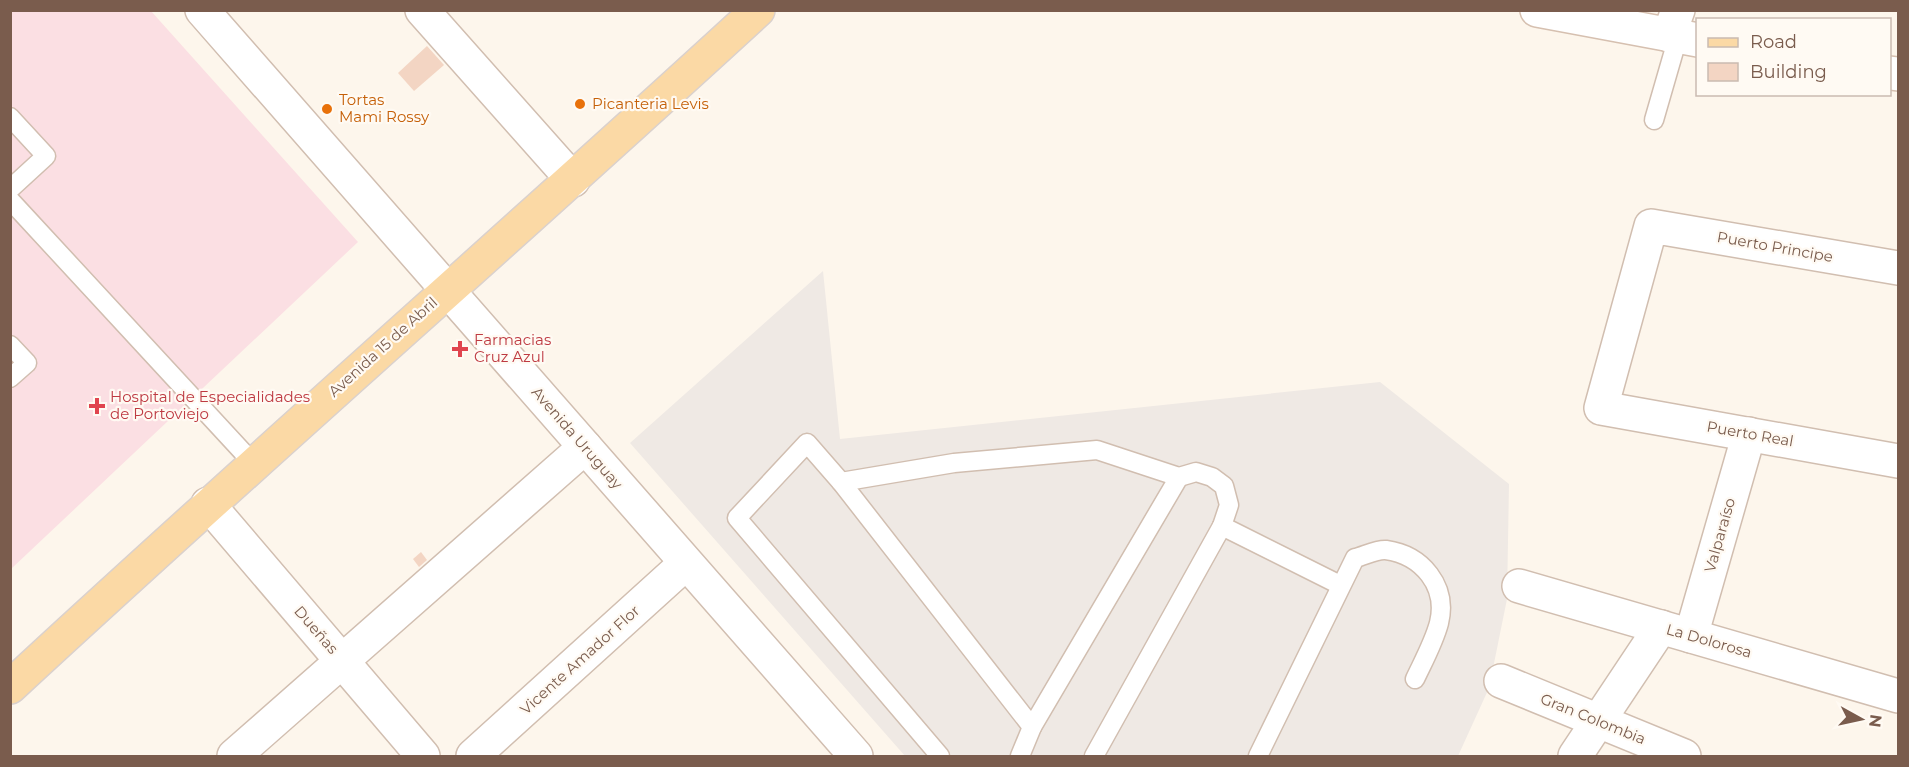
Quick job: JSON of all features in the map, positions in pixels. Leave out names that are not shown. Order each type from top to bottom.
[{"type":"main road","name":"Avenida 15 de Abril","points":[[10,687],[253,463],[573,180],[758,10]]},
{"type":"street","name":"Avenida Uruguay","points":[[202,10],[856,756]]},
{"type":"street","points":[[422,10],[573,180]]},
{"type":"street","points":[[1537,10],[1681,31]]},
{"type":"street","name":"Puerto Principe","points":[[1601,408],[1651,226],[1899,268]]},
{"type":"street","name":"Puerto Real","points":[[1601,408],[1899,461]]},
{"type":"street","name":"Valparaíso","points":[[1575,756],[1599,721],[1676,632],[1749,434]]},
{"type":"street","points":[[234,756],[585,447]]},
{"type":"street","name":"Dueñas","points":[[208,504],[423,756]]},
{"type":"street","name":"Vicente Amador Flor","points":[[473,756],[686,563]]},
{"type":"street","name":"La Dolorosa","points":[[1518,586],[1899,696]]},
{"type":"street","name":"Gran Colombia","points":[[1501,681],[1684,756]]},
{"type":"lane","points":[[1654,120],[1681,31]]},
{"type":"lane","points":[[10,117],[46,156],[10,189]]},
{"type":"lane","points":[[10,200],[253,463]]},
{"type":"lane","points":[[10,345],[27,363],[10,378]]},
{"type":"lane","points":[[940,756],[737,518],[807,443],[841,482],[1032,727]]},
{"type":"lane","points":[[841,482],[954,463],[1097,450],[1179,477],[1196,472],[1212,477],[1224,486],[1229,505],[1222,526],[1094,756]]},
{"type":"lane","points":[[1020,756],[1032,727],[1179,477]]},
{"type":"lane","points":[[1222,526],[1340,585]]},
{"type":"lane","points":[[1258,756],[1354,558],[1384,550],[1412,558],[1432,575],[1439,597],[1439,623],[1415,679]]},
{"type":"shaded area","name":"Hospital de Especialidades de Portoviejo","points":[[11,11],[151,11],[358,242],[11,569]]},
{"type":"shaded area","points":[[823,271],[840,439],[1380,382],[1509,484],[1507,599],[1489,688],[1458,756],[905,756],[630,443]]},
{"type":"building","points":[[427,46],[444,65],[414,91],[398,73]]},
{"type":"building","points":[[421,552],[427,560],[419,567],[413,559]]},
{"type":"place","name":"Picanteria Levis","points":[[580,104]]},
{"type":"place","name":"Tortas Mami Rossy","points":[[327,109]]},
{"type":"place","name":"Farmacias Cruz Azul","points":[[460,349]]},
{"type":"place","name":"Hospital de Especialidades de Portoviejo","points":[[97,406]]}]
